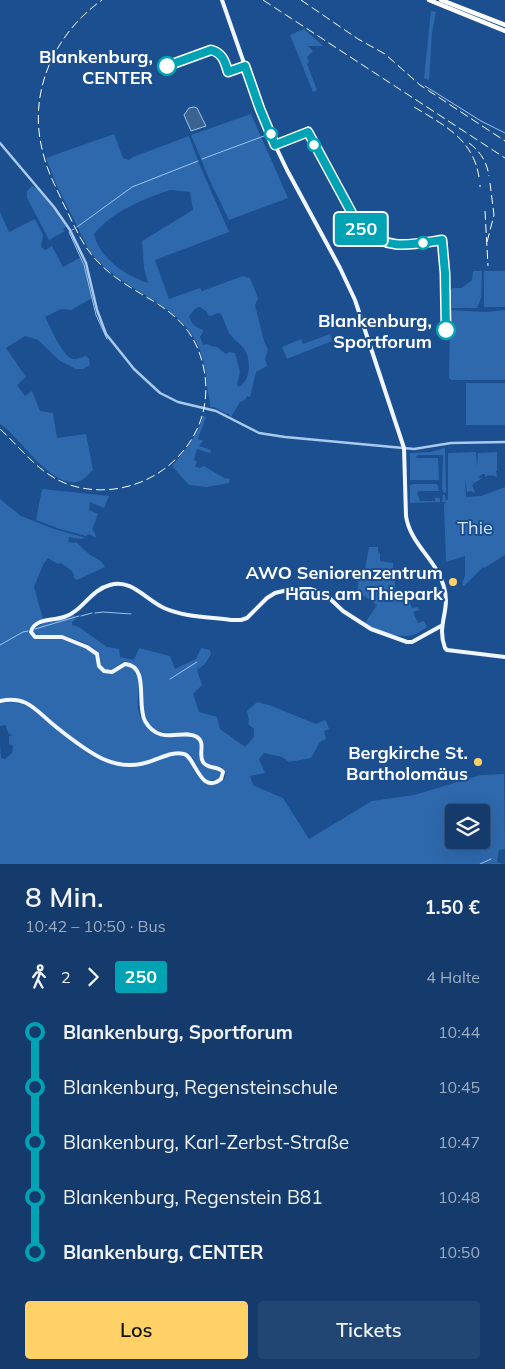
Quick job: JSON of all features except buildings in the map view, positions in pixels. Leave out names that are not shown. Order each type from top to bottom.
[{"type":"highway","points":[[429,0],[505,31]]},
{"type":"highway","points":[[441,0],[505,25]]},
{"type":"main road","points":[[222,0],[260,109],[275,145],[351,291],[404,448],[407,522],[412,534],[434,565],[444,586],[446,605],[441,626],[443,644],[447,650],[505,657]]},
{"type":"main road","points":[[0,701],[17,700],[32,705],[71,738],[110,762],[137,765],[171,754],[184,754],[190,757],[197,773],[204,780],[215,782],[221,779],[223,773],[221,769],[208,766],[202,761],[201,743],[197,737],[191,735],[163,735],[153,730],[146,723],[140,707],[141,682],[132,666],[125,664],[114,671],[106,672],[100,668],[96,653],[88,647],[62,637],[39,638],[34,636],[32,628],[37,623],[62,618],[77,610],[99,590],[108,585],[120,583],[129,586],[157,604],[174,611],[242,620],[273,594],[292,589],[315,590],[325,594],[343,610],[366,626],[408,642],[414,641],[441,626]]},
{"type":"street","points":[[0,143],[63,219],[86,264],[100,322],[106,334],[134,369],[156,391],[174,400],[216,411],[253,430],[291,438],[404,448],[420,448],[451,443],[505,442]]},
{"type":"green space","points":[[431,11],[436,12],[432,32],[429,80],[424,78]]},
{"type":"green space","points":[[304,29],[323,46],[308,46],[313,51],[307,57],[309,62],[307,64],[317,90],[313,92],[290,35]]},
{"type":"green space","points":[[251,114],[288,198],[229,220],[191,135]]},
{"type":"green space","points":[[114,134],[123,158],[129,160],[189,136],[229,232],[155,260],[169,299],[200,288],[202,291],[243,276],[250,278],[258,298],[255,305],[268,350],[265,359],[267,366],[256,372],[250,397],[247,396],[245,400],[240,402],[231,417],[228,413],[210,407],[203,357],[193,336],[179,319],[163,306],[107,269],[90,252],[57,186],[46,158]],"holes":[[[170,190],[190,192],[193,210],[142,241],[144,268],[148,283],[131,276],[107,258],[101,251],[94,234],[101,226],[119,213],[139,202]],[[200,307],[208,315],[221,314],[229,333],[247,354],[248,375],[239,387],[237,385],[240,372],[235,353],[229,352],[226,354],[217,347],[207,344],[203,345],[200,337],[203,332],[202,329],[195,326],[191,321],[189,316],[196,308]]]},
{"type":"green space","points":[[32,186],[42,193],[66,226],[63,229],[65,231],[49,240],[27,198],[27,191]]},
{"type":"green space","points":[[0,212],[9,232],[35,219],[43,235],[41,247],[46,250],[52,246],[63,267],[81,257],[87,273],[92,298],[71,310],[61,309],[45,317],[66,354],[74,359],[86,356],[89,359],[90,365],[83,369],[76,369],[60,361],[38,340],[25,336],[6,348],[26,377],[17,385],[25,396],[32,391],[40,411],[53,413],[57,438],[86,434],[93,470],[77,482],[56,477],[0,424]]},
{"type":"green space","points":[[473,271],[482,271],[481,298],[477,308],[448,308],[448,291],[452,288],[462,288],[472,280]]},
{"type":"green space","points":[[484,271],[505,271],[505,307],[484,307]]},
{"type":"green space","points":[[448,310],[486,312],[505,310],[505,380],[452,380],[449,378],[450,321],[448,321]]},
{"type":"green space","points":[[330,334],[332,341],[287,359],[282,347],[301,339],[303,344]]},
{"type":"green space","points":[[466,383],[505,383],[505,425],[466,425]]},
{"type":"green space","points":[[203,416],[206,417],[198,439],[203,441],[199,446],[211,450],[210,453],[197,449],[194,460],[197,461],[195,467],[200,468],[204,466],[224,478],[230,479],[229,483],[207,487],[189,485],[172,466],[190,443]]},
{"type":"green space","points":[[445,448],[446,493],[443,492],[442,488],[443,455],[418,455],[415,458],[438,458],[439,480],[410,480],[410,453],[430,452]]},
{"type":"green space","name":"Thie","points":[[476,452],[477,467],[478,453],[497,452],[497,477],[488,475],[485,477],[485,474],[482,474],[478,478],[482,478],[475,483],[473,482],[474,484],[472,485],[475,492],[473,493],[472,491],[467,492],[465,477],[466,497],[481,496],[505,487],[505,555],[483,567],[464,586],[462,585],[465,575],[465,556],[446,562],[444,505],[446,502],[442,502],[443,494],[446,501],[448,499],[448,453]]},
{"type":"green space","points":[[437,484],[439,491],[419,491],[417,493],[420,501],[435,501],[435,498],[440,498],[440,502],[410,503],[410,485]]},
{"type":"green space","points":[[42,489],[109,496],[104,508],[90,502],[89,510],[98,514],[92,530],[96,538],[89,534],[86,536],[36,520]]},
{"type":"green space","points":[[0,499],[21,516],[54,529],[86,538],[69,537],[68,542],[76,542],[90,555],[101,561],[105,567],[77,580],[73,577],[72,571],[61,563],[58,564],[48,558],[34,587],[43,619],[54,618],[34,623],[29,630],[31,636],[37,639],[63,639],[89,649],[94,654],[103,673],[113,673],[125,666],[132,668],[138,678],[138,707],[141,719],[153,731],[164,736],[188,736],[195,738],[199,744],[201,763],[208,768],[219,771],[218,779],[211,780],[201,775],[194,759],[186,752],[181,751],[140,763],[107,759],[79,742],[30,703],[17,698],[0,699]]},
{"type":"green space","points":[[369,547],[378,547],[380,561],[393,563],[396,594],[405,591],[412,608],[418,607],[419,610],[413,612],[418,623],[424,621],[427,627],[417,634],[407,636],[395,635],[365,623],[377,605],[357,591],[360,574],[365,570]]},
{"type":"green space","points":[[74,614],[75,620],[72,622],[72,625],[79,627],[107,647],[119,649],[120,657],[134,660],[139,648],[170,656],[175,669],[196,659],[201,648],[210,650],[211,654],[205,664],[197,670],[202,685],[193,694],[199,712],[217,717],[220,729],[245,747],[254,737],[254,729],[248,724],[247,711],[257,702],[316,724],[325,720],[329,729],[324,731],[326,739],[320,742],[311,758],[289,762],[282,757],[264,753],[259,759],[265,773],[250,776],[253,785],[283,798],[309,839],[372,801],[414,795],[481,775],[504,774],[505,849],[499,850],[497,862],[504,864],[0,864],[0,745],[1,758],[5,759],[12,753],[13,746],[9,744],[9,736],[13,735],[9,734],[5,725],[0,726],[0,703],[15,703],[29,707],[42,714],[77,745],[102,761],[136,766],[180,755],[187,758],[201,780],[216,783],[224,780],[225,776],[222,767],[209,765],[204,760],[203,742],[199,736],[189,733],[162,732],[151,726],[145,715],[141,676],[133,664],[124,661],[112,669],[104,669],[99,654],[90,645],[64,636],[40,636],[33,632],[39,625]]},
{"type":"shaded area","points":[[189,108],[197,108],[206,126],[191,131],[184,115]]},
{"type":"waterway","points":[[425,86],[481,121],[505,133]]},
{"type":"waterway","points":[[202,159],[264,136]]},
{"type":"waterway","points":[[77,227],[132,187],[198,161]]},
{"type":"waterway","points":[[69,232],[84,265],[96,315],[107,339]]},
{"type":"waterway","points":[[81,616],[92,613]]},
{"type":"waterway","points":[[95,613],[131,614]]},
{"type":"waterway","points":[[35,629],[79,616]]},
{"type":"waterway","points":[[0,645],[28,631]]},
{"type":"waterway","points":[[170,679],[197,662]]},
{"type":"waterway","points":[[480,864],[491,859]]},
{"type":"railway","points":[[0,429],[47,474],[67,484],[95,490],[123,488],[148,479],[170,464],[188,445],[200,421],[206,394],[203,365],[196,344],[186,328],[174,316],[115,277],[88,250],[49,173],[43,153],[39,131],[39,109],[42,88],[48,68],[70,30],[102,0]]},
{"type":"railway","points":[[263,0],[505,158]]},
{"type":"railway","points":[[301,0],[358,39],[385,54],[420,85],[505,141]]},
{"type":"railway","points":[[414,107],[456,134],[471,153],[479,177]]},
{"type":"railway","points":[[469,143],[482,157],[487,166],[489,176]]},
{"type":"railway","points":[[487,242],[494,215],[490,183]]},
{"type":"railway","points":[[485,211],[488,266]]},
{"type":"bus line","name":"250","points":[[167,66],[211,50],[222,56],[228,72],[245,66],[275,145],[308,132],[360,228],[395,246],[442,240],[445,273],[446,330]]},
{"type":"place","name":"Blankenburg, CENTER","points":[[167,66]]},
{"type":"place","name":"Blankenburg, Sportforum","points":[[446,330]]},
{"type":"place","name":"AWO Seniorenzentrum Haus am Thiepark","points":[[453,582]]},
{"type":"place","name":"Bergkirche St. Bartholomäus","points":[[478,762]]}]
